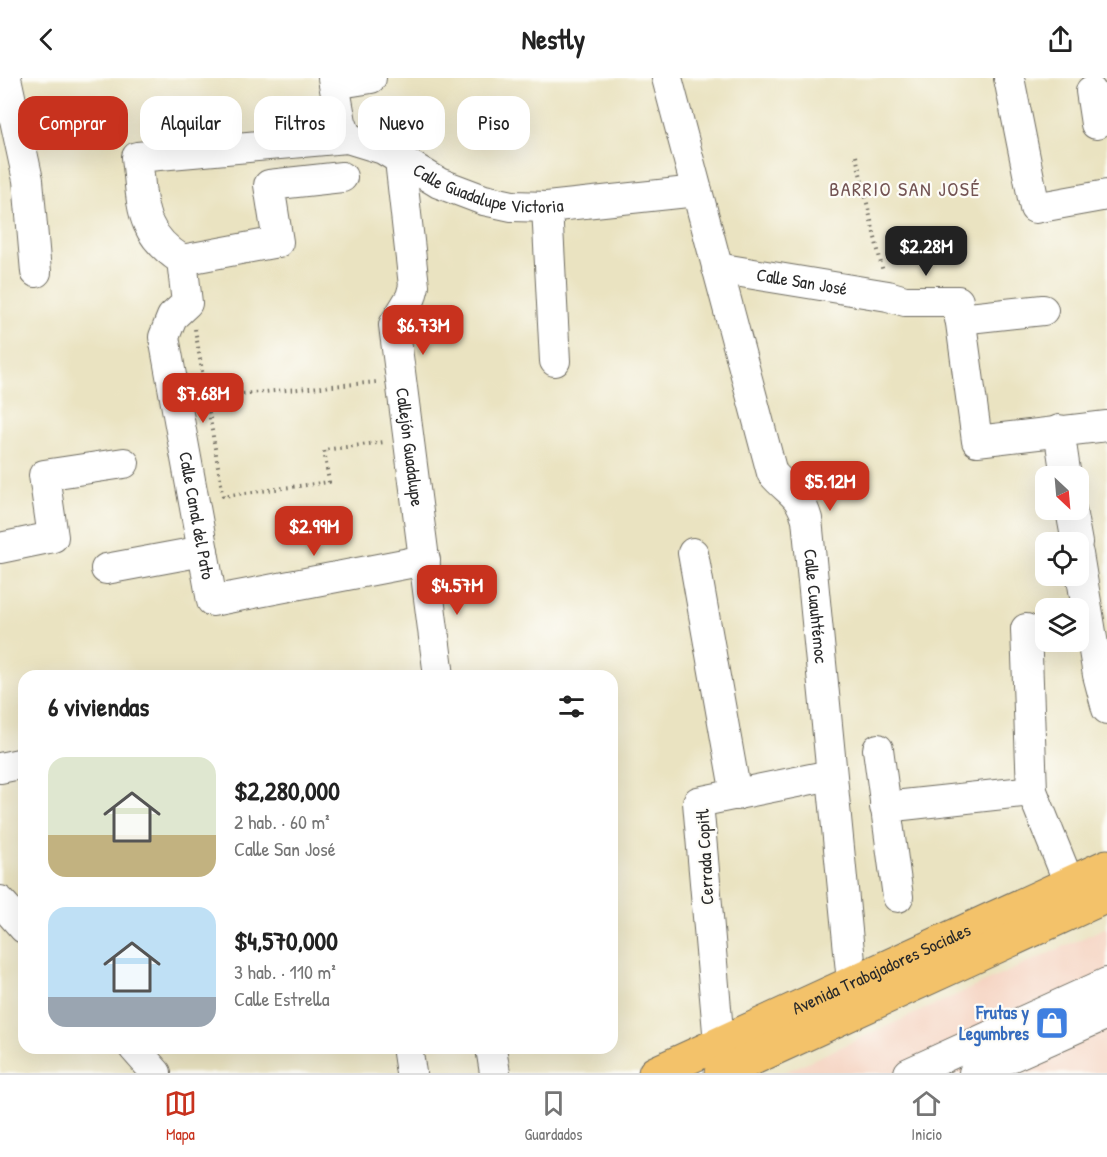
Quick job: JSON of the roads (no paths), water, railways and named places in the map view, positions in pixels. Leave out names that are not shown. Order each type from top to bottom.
[{"type":"main road","name":"Avenida Trabajadores Sociales","points":[[720,1058],[852,982],[1107,866]]},
{"type":"main road","name":"Avenida Trabajadores Sociales","points":[[655,1073],[720,1058],[1107,896]]},
{"type":"street","points":[[6,78],[28,180],[36,272]]},
{"type":"street","points":[[342,177],[269,185],[278,242],[183,260],[166,250],[150,232],[144,213],[136,157],[347,138],[333,81],[371,78]]},
{"type":"street","name":"Calle Cuauhtémoc","points":[[667,78],[772,473],[784,487],[795,492],[807,519],[852,982]]},
{"type":"street","points":[[1009,78],[1035,208],[1107,195]]},
{"type":"street","points":[[1095,86],[1096,124]]},
{"type":"street","name":"Calle Guadalupe Victoria","points":[[347,138],[383,149],[439,183],[484,200],[512,206],[547,207],[697,191]]},
{"type":"street","name":"Callejón Guadalupe","points":[[400,160],[414,286],[411,297],[394,325],[403,380],[438,670]]},
{"type":"street","points":[[547,207],[555,361]]},
{"type":"street","name":"Calle Canal del Pato","points":[[183,260],[187,303],[172,317],[164,337],[212,601],[425,560]]},
{"type":"street","name":"Calle San José","points":[[717,268],[888,296],[905,301],[958,301],[977,441],[1059,430]]},
{"type":"street","points":[[960,319],[1043,310]]},
{"type":"street","points":[[1064,466],[1059,430],[1107,426]]},
{"type":"street","points":[[0,548],[53,537],[44,475],[124,463]]},
{"type":"street","points":[[106,569],[203,551]]},
{"type":"street","points":[[693,553],[736,795]]},
{"type":"street","points":[[1083,586],[1098,675],[1107,709]]},
{"type":"street","points":[[1026,629],[1032,791],[1069,883]]},
{"type":"street","points":[[878,749],[898,897]]},
{"type":"street","points":[[0,768],[18,764]]},
{"type":"street","name":"Cerrada Copitl","points":[[720,1058],[698,802],[831,776]]},
{"type":"street","points":[[885,807],[1032,791]]},
{"type":"street","points":[[0,901],[18,921]]},
{"type":"street","points":[[909,1073],[1107,982]]},
{"type":"street","points":[[974,1073],[1107,1014]]},
{"type":"street","points":[[139,1054],[156,1073]]},
{"type":"street","points":[[492,1054],[495,1073]]},
{"type":"place","name":"Frutas y Legumbres","points":[[1052,1023]]},
{"type":"district","name":"BARRIO SAN JOSÉ","points":[[905,189]]}]
